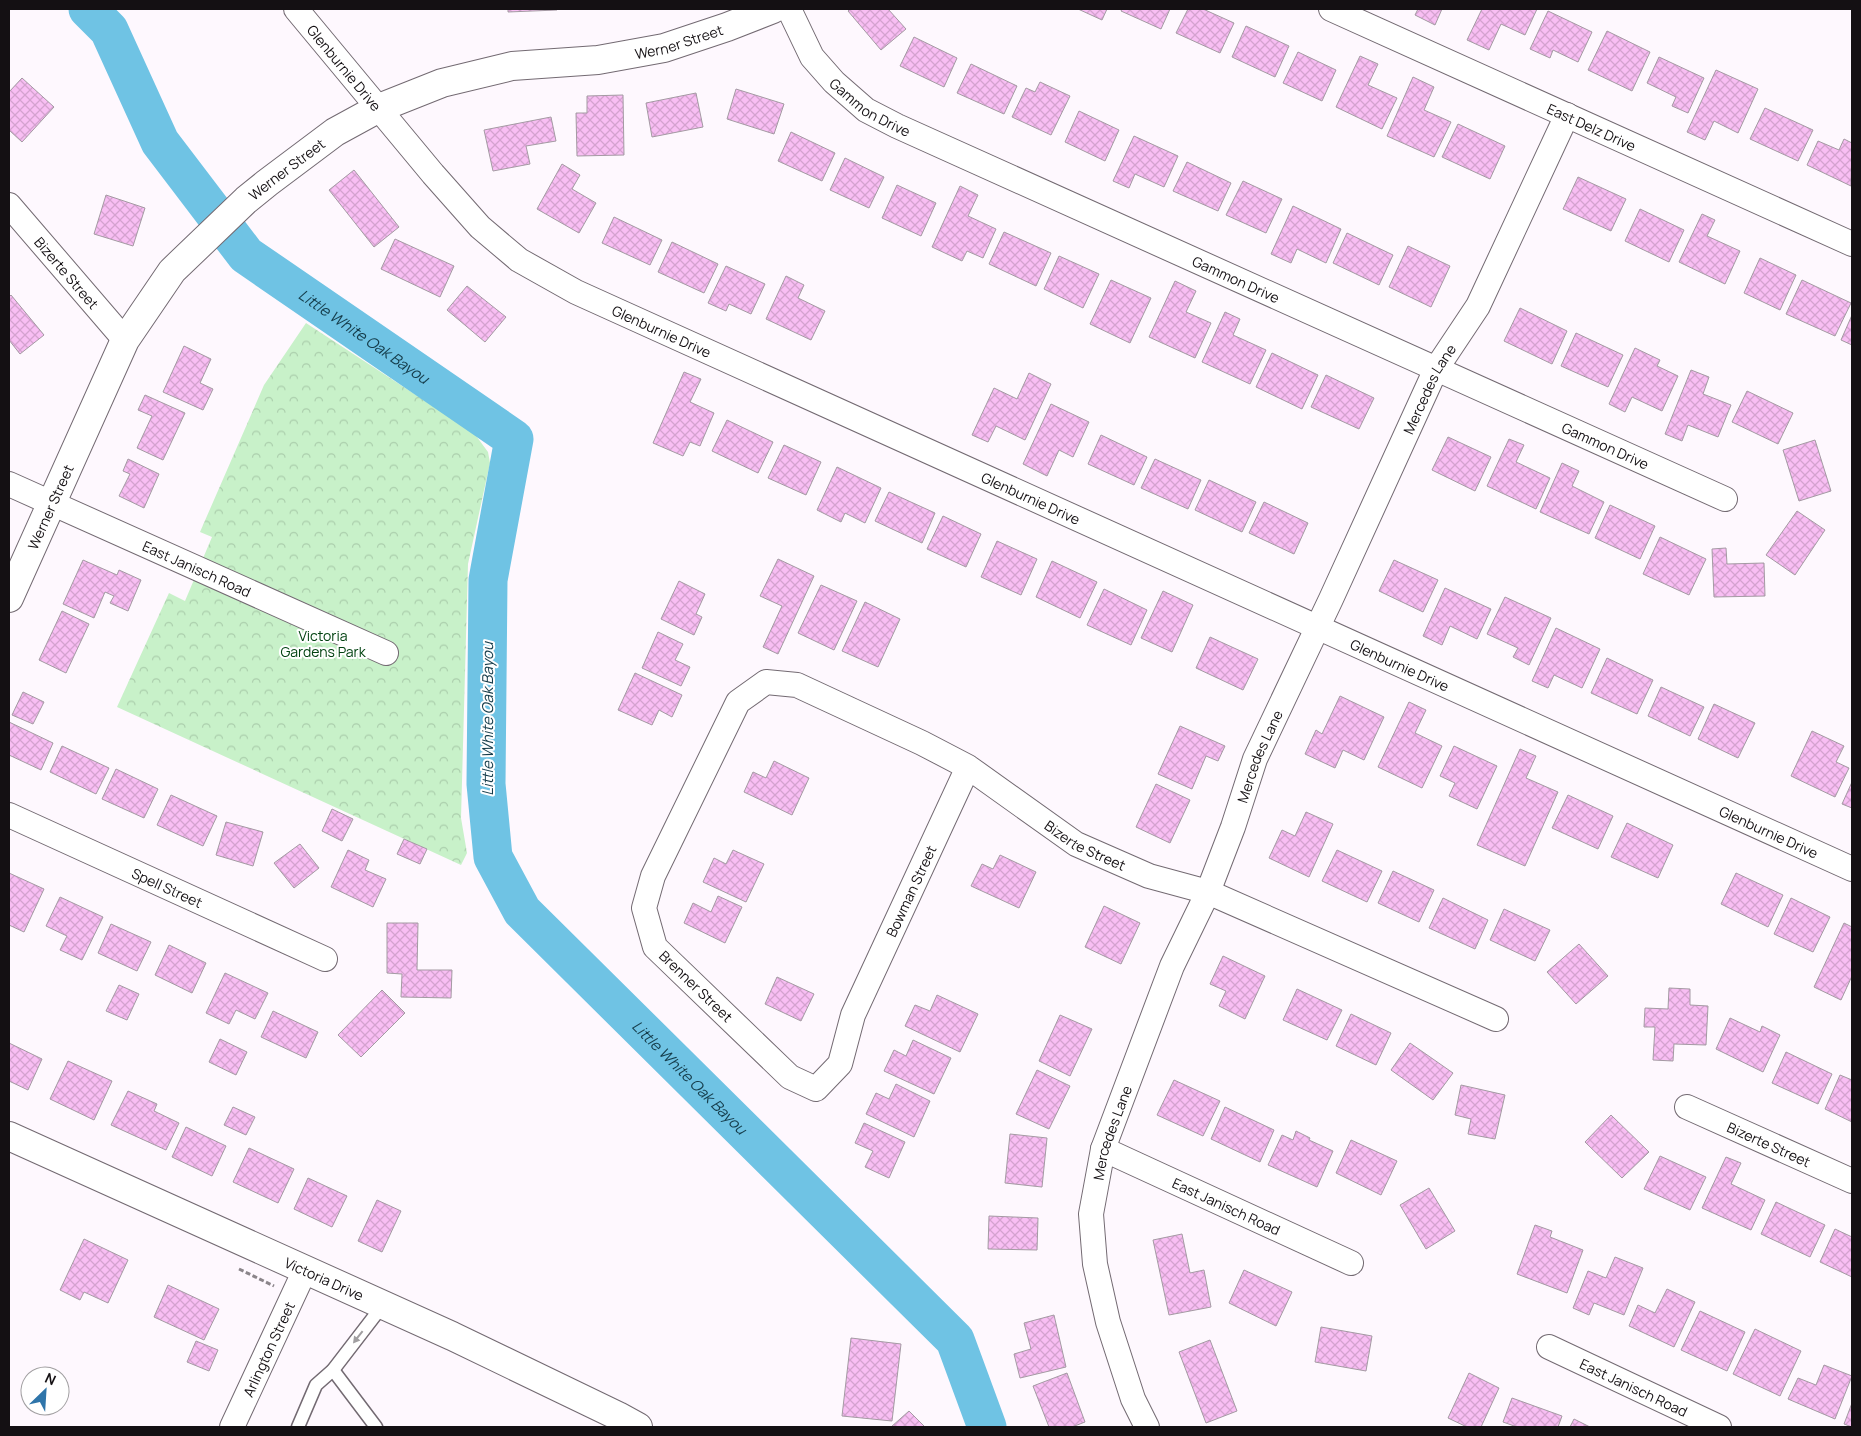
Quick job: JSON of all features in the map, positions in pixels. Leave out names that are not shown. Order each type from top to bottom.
[{"type":"street","name":"Glenburnie Drive","points":[[296,9],[480,228],[520,260],[536,269],[585,296],[1852,869]]},
{"type":"street","name":"Werner Street","points":[[9,598],[126,340],[172,271],[246,200],[336,132],[379,108],[442,83],[512,66],[598,60],[664,48],[773,9]]},
{"type":"street","name":"Gammon Drive","points":[[789,9],[812,57],[834,82],[866,110],[906,130],[1725,499]]},
{"type":"street","name":"East Delz Drive","points":[[1331,9],[1852,244]]},
{"type":"street","name":"Mercedes Lane","points":[[1147,1427],[1133,1399],[1108,1322],[1095,1264],[1091,1214],[1103,1149],[1172,966],[1208,892],[1233,827],[1255,759],[1318,627],[1436,369],[1478,306],[1567,115]]},
{"type":"street","name":"Bizerte Street","points":[[9,205],[126,340]]},
{"type":"street","name":"East Janisch Road","points":[[9,484],[386,653]]},
{"type":"street","name":"Bizerte Street","points":[[716,747],[738,702],[766,682],[797,685],[922,743],[968,767],[1076,844],[1149,876],[1208,892],[1496,1019]]},
{"type":"street","name":"Brenner Street","points":[[716,747],[653,876],[644,908],[655,947],[790,1076],[816,1089],[840,1064],[853,1015]]},
{"type":"street","name":"Bowman Street","points":[[853,1015],[968,767]]},
{"type":"street","name":"Spell Street","points":[[9,815],[325,959]]},
{"type":"street","name":"Bizerte Street","points":[[1687,1107],[1852,1181]]},
{"type":"street","name":"Victoria Drive","points":[[9,1136],[383,1305],[638,1427]]},
{"type":"street","name":"East Janisch Road","points":[[1103,1149],[1350,1263]]},
{"type":"street","name":"Arlington Street","points":[[232,1427],[305,1270]]},
{"type":"street","name":"East Janisch Road","points":[[1549,1347],[1719,1427]]},
{"type":"lane","points":[[298,1427],[316,1385],[333,1370],[383,1305]]},
{"type":"lane","points":[[333,1370],[376,1427]]},
{"type":"lane","points":[[360,1427],[366,1414]]},
{"type":"green space","name":"Victoria Gardens Park","points":[[306,323],[474,433],[488,452],[490,463],[468,564],[461,818],[467,853],[461,865],[117,707],[169,593],[185,601],[212,537],[200,532],[264,385]]},
{"type":"building","points":[[508,9],[557,9],[557,10],[508,12]]},
{"type":"building","points":[[850,9],[888,9],[906,29],[881,50],[848,11]]},
{"type":"building","points":[[1078,9],[1107,9],[1102,20]]},
{"type":"building","points":[[1122,9],[1170,9],[1161,29],[1121,11]]},
{"type":"building","points":[[1188,9],[1203,9],[1234,23],[1220,53],[1176,33]]},
{"type":"building","points":[[1418,9],[1442,9],[1435,25],[1415,15]]},
{"type":"building","points":[[1482,9],[1537,9],[1525,35],[1501,24],[1489,50],[1467,40]]},
{"type":"building","points":[[1548,11],[1592,32],[1578,62],[1553,50],[1550,58],[1530,49]]},
{"type":"building","points":[[1246,26],[1289,46],[1275,77],[1232,57]]},
{"type":"building","points":[[1607,31],[1650,52],[1632,91],[1588,70]]},
{"type":"building","points":[[914,37],[957,58],[944,87],[900,66]]},
{"type":"building","points":[[1298,52],[1336,70],[1322,101],[1283,83]]},
{"type":"building","points":[[1360,56],[1378,64],[1368,85],[1397,98],[1382,129],[1336,107]]},
{"type":"building","points":[[1659,57],[1704,78],[1688,113],[1672,106],[1676,97],[1647,83]]},
{"type":"building","points":[[971,64],[1017,86],[1004,114],[957,93]]},
{"type":"building","points":[[1716,70],[1758,89],[1738,133],[1714,121],[1705,140],[1687,132]]},
{"type":"building","points":[[1413,77],[1434,87],[1424,110],[1451,122],[1434,157],[1387,136]]},
{"type":"building","points":[[22,78],[54,107],[22,142],[9,130],[9,92]]},
{"type":"building","points":[[1040,82],[1070,96],[1051,135],[1012,117],[1026,88],[1035,92]]},
{"type":"building","points":[[736,89],[784,104],[774,134],[727,119]]},
{"type":"building","points":[[696,93],[703,127],[652,137],[646,103]]},
{"type":"building","points":[[623,95],[624,155],[577,156],[576,113],[587,113],[587,96]]},
{"type":"building","points":[[1765,108],[1813,130],[1798,161],[1750,139]]},
{"type":"building","points":[[1079,111],[1119,130],[1105,161],[1065,142]]},
{"type":"building","points":[[551,117],[556,141],[526,146],[530,164],[493,171],[484,130]]},
{"type":"building","points":[[1458,124],[1505,146],[1490,179],[1442,157]]},
{"type":"building","points":[[791,132],[835,153],[822,181],[778,161]]},
{"type":"building","points":[[1134,136],[1178,156],[1164,187],[1135,174],[1129,188],[1113,181]]},
{"type":"building","points":[[1844,139],[1852,143],[1851,186],[1807,165],[1818,141],[1839,150]]},
{"type":"building","points":[[845,158],[884,177],[869,208],[830,190]]},
{"type":"building","points":[[1187,162],[1231,183],[1218,211],[1173,191]]},
{"type":"building","points":[[562,164],[580,175],[572,189],[596,203],[579,233],[537,209]]},
{"type":"building","points":[[354,170],[399,227],[374,247],[329,190]]},
{"type":"building","points":[[1578,177],[1626,199],[1611,231],[1563,209]]},
{"type":"building","points":[[1243,181],[1282,199],[1266,233],[1226,215]]},
{"type":"building","points":[[897,185],[936,203],[921,236],[882,218]]},
{"type":"building","points":[[960,186],[978,195],[968,216],[996,229],[983,258],[967,251],[962,261],[932,247]]},
{"type":"building","points":[[106,195],[145,208],[133,246],[94,234]]},
{"type":"building","points":[[1293,206],[1341,229],[1326,263],[1297,249],[1291,263],[1271,254]]},
{"type":"building","points":[[1640,209],[1684,230],[1669,262],[1625,241]]},
{"type":"building","points":[[1702,214],[1715,220],[1707,236],[1740,251],[1725,284],[1679,262]]},
{"type":"building","points":[[614,217],[662,240],[650,265],[602,243]]},
{"type":"building","points":[[1004,232],[1051,253],[1036,286],[989,264]]},
{"type":"building","points":[[1347,233],[1393,255],[1379,285],[1333,263]]},
{"type":"building","points":[[395,239],[454,266],[440,297],[381,269]]},
{"type":"building","points":[[672,242],[718,264],[704,293],[658,272]]},
{"type":"building","points":[[1408,246],[1450,266],[1431,307],[1389,287]]},
{"type":"building","points":[[1059,256],[1099,274],[1083,308],[1044,289]]},
{"type":"building","points":[[1760,258],[1796,275],[1780,310],[1744,293]]},
{"type":"building","points":[[726,266],[765,284],[751,314],[729,304],[726,311],[708,303]]},
{"type":"building","points":[[786,276],[804,285],[798,298],[825,311],[811,340],[766,319]]},
{"type":"building","points":[[1111,280],[1151,298],[1130,343],[1090,324]]},
{"type":"building","points":[[1802,280],[1851,303],[1835,336],[1786,314]]},
{"type":"building","points":[[1175,281],[1196,291],[1186,312],[1211,323],[1195,358],[1149,337]]},
{"type":"building","points":[[467,286],[506,317],[485,342],[447,310]]},
{"type":"building","points":[[11,295],[44,335],[20,354],[9,340],[9,297]]},
{"type":"building","points":[[1520,308],[1567,331],[1552,364],[1504,341]]},
{"type":"building","points":[[1225,312],[1240,319],[1233,335],[1266,350],[1250,384],[1202,362]]},
{"type":"building","points":[[1852,315],[1852,345],[1841,340]]},
{"type":"building","points":[[1576,333],[1623,355],[1608,387],[1561,366]]},
{"type":"building","points":[[184,346],[211,359],[200,383],[213,389],[203,410],[163,392]]},
{"type":"building","points":[[1635,348],[1660,360],[1657,366],[1678,376],[1662,411],[1632,397],[1625,412],[1609,404]]},
{"type":"building","points":[[1272,353],[1318,375],[1302,409],[1256,387]]},
{"type":"building","points":[[1691,370],[1709,377],[1703,394],[1731,405],[1718,437],[1688,425],[1682,441],[1665,434]]},
{"type":"building","points":[[684,372],[701,379],[690,402],[714,413],[700,446],[690,442],[683,456],[653,443]]},
{"type":"building","points":[[1029,373],[1051,384],[1025,440],[996,426],[988,442],[972,435],[994,388],[1017,399]]},
{"type":"building","points":[[1326,375],[1374,398],[1359,429],[1311,407]]},
{"type":"building","points":[[1747,391],[1793,413],[1778,444],[1732,422]]},
{"type":"building","points":[[145,395],[185,413],[163,460],[137,448],[152,416],[138,410]]},
{"type":"building","points":[[1051,404],[1089,422],[1073,457],[1059,450],[1047,476],[1023,464]]},
{"type":"building","points":[[727,420],[773,442],[758,473],[712,451]]},
{"type":"building","points":[[1101,435],[1147,457],[1134,485],[1088,464]]},
{"type":"building","points":[[1448,437],[1491,457],[1475,491],[1432,470]]},
{"type":"building","points":[[1509,439],[1524,445],[1516,462],[1550,478],[1536,509],[1487,486]]},
{"type":"building","points":[[1815,440],[1831,491],[1799,501],[1783,450]]},
{"type":"building","points":[[784,445],[821,462],[806,495],[768,478]]},
{"type":"building","points":[[128,459],[159,474],[144,508],[119,496],[130,474],[123,471]]},
{"type":"building","points":[[1155,459],[1201,480],[1188,509],[1141,488]]},
{"type":"building","points":[[1562,463],[1579,471],[1572,486],[1604,502],[1589,534],[1540,512]]},
{"type":"building","points":[[837,467],[881,488],[865,523],[845,513],[841,522],[817,510]]},
{"type":"building","points":[[1209,480],[1256,502],[1242,532],[1195,510]]},
{"type":"building","points":[[889,492],[935,513],[922,543],[875,521]]},
{"type":"building","points":[[1264,502],[1308,523],[1294,554],[1249,533]]},
{"type":"building","points":[[1610,505],[1655,526],[1640,559],[1595,538]]},
{"type":"building","points":[[1797,511],[1825,530],[1795,575],[1766,555]]},
{"type":"building","points":[[943,516],[981,534],[966,567],[927,549]]},
{"type":"building","points":[[1660,537],[1706,559],[1689,595],[1643,574]]},
{"type":"building","points":[[997,541],[1037,559],[1021,595],[981,577]]},
{"type":"building","points":[[1726,548],[1727,564],[1764,563],[1765,596],[1714,597],[1712,549]]},
{"type":"building","points":[[778,559],[814,576],[778,654],[763,647],[782,606],[760,596]]},
{"type":"building","points":[[83,560],[117,575],[119,570],[141,580],[128,611],[110,603],[114,596],[105,592],[94,618],[63,604]]},
{"type":"building","points":[[1394,560],[1438,580],[1423,612],[1379,591]]},
{"type":"building","points":[[1052,561],[1097,582],[1080,618],[1036,597]]},
{"type":"building","points":[[679,581],[705,594],[696,614],[702,617],[694,635],[661,619]]},
{"type":"building","points":[[821,585],[857,601],[834,650],[798,633]]},
{"type":"building","points":[[1445,588],[1491,609],[1477,639],[1450,626],[1442,645],[1423,636]]},
{"type":"building","points":[[1104,589],[1147,610],[1131,645],[1087,625]]},
{"type":"building","points":[[1163,591],[1193,605],[1172,652],[1141,638]]},
{"type":"building","points":[[1505,597],[1551,618],[1529,665],[1513,657],[1518,648],[1487,634]]},
{"type":"building","points":[[865,602],[900,619],[878,667],[842,651]]},
{"type":"building","points":[[62,611],[89,624],[66,673],[39,660]]},
{"type":"building","points":[[1556,628],[1600,649],[1582,688],[1554,675],[1548,688],[1532,681]]},
{"type":"building","points":[[658,632],[683,644],[675,660],[690,667],[681,686],[642,668]]},
{"type":"building","points":[[1210,637],[1258,659],[1243,690],[1196,668]]},
{"type":"building","points":[[1607,658],[1653,680],[1637,714],[1591,693]]},
{"type":"building","points":[[635,673],[682,695],[672,717],[659,710],[652,725],[618,710]]},
{"type":"building","points":[[1661,687],[1704,707],[1690,736],[1648,716]]},
{"type":"building","points":[[23,692],[44,702],[33,724],[12,715]]},
{"type":"building","points":[[1340,696],[1384,717],[1364,760],[1343,750],[1335,768],[1305,754],[1316,730],[1322,734]]},
{"type":"building","points":[[1409,702],[1426,710],[1415,733],[1442,746],[1422,788],[1378,767]]},
{"type":"building","points":[[1714,704],[1755,723],[1738,758],[1698,739]]},
{"type":"building","points":[[9,722],[53,743],[41,770],[9,755]]},
{"type":"building","points":[[1180,726],[1225,746],[1218,761],[1206,756],[1192,789],[1158,774]]},
{"type":"building","points":[[1812,731],[1844,746],[1836,762],[1849,768],[1835,797],[1791,776]]},
{"type":"building","points":[[62,746],[109,768],[96,794],[50,772]]},
{"type":"building","points":[[1454,746],[1497,766],[1477,809],[1449,796],[1455,783],[1440,776]]},
{"type":"building","points":[[1520,749],[1536,756],[1526,778],[1558,792],[1525,866],[1477,845]]},
{"type":"building","points":[[774,761],[809,778],[792,815],[744,792],[753,772],[766,778]]},
{"type":"building","points":[[116,769],[158,789],[144,818],[102,799]]},
{"type":"building","points":[[1852,782],[1852,808],[1842,804]]},
{"type":"building","points":[[1156,784],[1190,800],[1170,843],[1136,827]]},
{"type":"building","points":[[171,795],[217,816],[203,846],[157,825]]},
{"type":"building","points":[[1568,795],[1613,816],[1598,849],[1552,828]]},
{"type":"building","points":[[332,809],[353,819],[342,841],[322,831]]},
{"type":"building","points":[[1306,812],[1333,824],[1309,877],[1269,858],[1282,830],[1295,836]]},
{"type":"building","points":[[226,822],[263,832],[253,866],[216,855]]},
{"type":"building","points":[[1627,823],[1673,845],[1658,878],[1611,857]]},
{"type":"building","points":[[404,839],[427,849],[420,864],[397,854]]},
{"type":"building","points":[[300,844],[319,868],[294,888],[274,863]]},
{"type":"building","points":[[348,850],[369,860],[365,870],[386,879],[373,907],[331,887]]},
{"type":"building","points":[[733,850],[764,864],[746,902],[703,882],[714,858],[726,864]]},
{"type":"building","points":[[1337,850],[1382,871],[1367,902],[1322,881]]},
{"type":"building","points":[[1000,855],[1036,872],[1019,908],[971,886],[982,864],[993,869]]},
{"type":"building","points":[[1393,871],[1434,890],[1419,922],[1378,903]]},
{"type":"building","points":[[9,873],[44,889],[24,932],[9,925]]},
{"type":"building","points":[[1736,873],[1783,895],[1768,927],[1721,904]]},
{"type":"building","points":[[718,896],[742,907],[725,943],[684,923],[693,903],[711,912]]},
{"type":"building","points":[[60,897],[103,917],[82,960],[60,950],[67,936],[46,926]]},
{"type":"building","points":[[1443,898],[1488,920],[1475,949],[1429,928]]},
{"type":"building","points":[[1791,898],[1830,917],[1813,952],[1774,934]]},
{"type":"building","points":[[1104,906],[1140,923],[1121,964],[1085,947]]},
{"type":"building","points":[[1504,909],[1550,930],[1535,961],[1490,940]]},
{"type":"building","points":[[387,923],[418,923],[417,970],[452,970],[451,998],[401,997],[402,974],[387,973]]},
{"type":"building","points":[[1844,923],[1852,927],[1852,976],[1841,1000],[1814,987]]},
{"type":"building","points":[[111,924],[151,942],[137,971],[98,953]]},
{"type":"building","points":[[1579,944],[1608,976],[1576,1004],[1547,972]]},
{"type":"building","points":[[169,945],[206,963],[192,993],[155,975]]},
{"type":"building","points":[[1223,956],[1265,976],[1245,1019],[1219,1006],[1226,991],[1210,984]]},
{"type":"building","points":[[225,973],[268,993],[255,1019],[236,1010],[229,1024],[206,1013]]},
{"type":"building","points":[[777,977],[814,994],[801,1021],[765,1004]]},
{"type":"building","points":[[119,985],[139,994],[127,1020],[106,1011]]},
{"type":"building","points":[[1669,988],[1690,989],[1690,1005],[1708,1006],[1706,1045],[1674,1044],[1673,1061],[1653,1060],[1655,1027],[1644,1027],[1645,1008],[1668,1009]]},
{"type":"building","points":[[1297,989],[1342,1010],[1327,1040],[1283,1020]]},
{"type":"building","points":[[382,990],[405,1013],[361,1057],[338,1035]]},
{"type":"building","points":[[937,995],[978,1014],[960,1052],[905,1026],[915,1005],[930,1011]]},
{"type":"building","points":[[273,1011],[318,1032],[306,1058],[261,1037]]},
{"type":"building","points":[[1351,1014],[1391,1033],[1376,1065],[1336,1046]]},
{"type":"building","points":[[1060,1015],[1092,1029],[1070,1076],[1039,1061]]},
{"type":"building","points":[[1730,1018],[1760,1032],[1762,1026],[1780,1035],[1763,1072],[1716,1049]]},
{"type":"building","points":[[220,1039],[247,1052],[236,1075],[209,1062]]},
{"type":"building","points":[[913,1040],[951,1058],[934,1094],[884,1071],[894,1050],[906,1056]]},
{"type":"building","points":[[9,1043],[42,1059],[28,1090],[9,1081]]},
{"type":"building","points":[[1410,1043],[1453,1073],[1433,1100],[1391,1070]]},
{"type":"building","points":[[1786,1052],[1832,1074],[1818,1104],[1772,1083]]},
{"type":"building","points":[[68,1061],[112,1081],[94,1120],[50,1099]]},
{"type":"building","points":[[1037,1070],[1070,1086],[1049,1129],[1016,1114]]},
{"type":"building","points":[[1840,1075],[1852,1080],[1852,1122],[1825,1109]]},
{"type":"building","points":[[1174,1080],[1220,1101],[1203,1136],[1157,1115]]},
{"type":"building","points":[[896,1084],[930,1101],[914,1137],[866,1114],[876,1093],[889,1099]]},
{"type":"building","points":[[1461,1085],[1505,1095],[1495,1139],[1468,1134],[1471,1119],[1455,1115]]},
{"type":"building","points":[[128,1091],[157,1104],[154,1111],[179,1123],[166,1150],[111,1125]]},
{"type":"building","points":[[233,1107],[255,1117],[246,1135],[224,1125]]},
{"type":"building","points":[[1225,1107],[1274,1130],[1260,1162],[1211,1139]]},
{"type":"building","points":[[1611,1115],[1649,1152],[1622,1178],[1585,1142]]},
{"type":"building","points":[[864,1123],[905,1142],[889,1178],[865,1167],[873,1151],[855,1143]]},
{"type":"building","points":[[186,1127],[226,1146],[212,1176],[172,1157]]},
{"type":"building","points":[[1296,1131],[1310,1138],[1309,1140],[1333,1151],[1317,1187],[1268,1165],[1282,1135],[1293,1140]]},
{"type":"building","points":[[1010,1134],[1047,1138],[1042,1187],[1005,1183]]},
{"type":"building","points":[[1351,1140],[1397,1161],[1381,1195],[1336,1173]]},
{"type":"building","points":[[249,1148],[294,1169],[278,1203],[233,1182]]},
{"type":"building","points":[[1660,1156],[1706,1177],[1690,1210],[1644,1189]]},
{"type":"building","points":[[1726,1157],[1741,1163],[1731,1184],[1765,1200],[1751,1230],[1702,1208]]},
{"type":"building","points":[[308,1178],[347,1196],[332,1227],[294,1209]]},
{"type":"building","points":[[1429,1188],[1455,1231],[1426,1249],[1400,1205]]},
{"type":"building","points":[[377,1200],[401,1211],[382,1252],[358,1241]]},
{"type":"building","points":[[1776,1202],[1825,1225],[1810,1257],[1761,1234]]},
{"type":"building","points":[[989,1216],[1038,1218],[1037,1250],[988,1249]]},
{"type":"building","points":[[1535,1225],[1552,1231],[1550,1237],[1583,1250],[1567,1293],[1517,1274]]},
{"type":"building","points":[[1835,1229],[1852,1237],[1852,1277],[1820,1262]]},
{"type":"building","points":[[1182,1234],[1190,1273],[1204,1270],[1211,1307],[1169,1315],[1153,1240]]},
{"type":"building","points":[[84,1239],[128,1260],[108,1303],[84,1292],[80,1300],[60,1290]]},
{"type":"building","points":[[1615,1257],[1643,1268],[1624,1315],[1594,1303],[1589,1315],[1573,1308],[1588,1271],[1606,1278]]},
{"type":"building","points":[[1244,1270],[1292,1292],[1276,1326],[1229,1303]]},
{"type":"building","points":[[168,1285],[219,1309],[204,1340],[154,1317]]},
{"type":"building","points":[[1667,1289],[1695,1302],[1674,1347],[1629,1326],[1638,1305],[1655,1313]]},
{"type":"building","points":[[1700,1311],[1745,1332],[1727,1371],[1681,1350]]},
{"type":"building","points":[[1054,1315],[1066,1367],[1020,1378],[1014,1354],[1031,1349],[1024,1323]]},
{"type":"building","points":[[1321,1327],[1372,1336],[1366,1371],[1315,1362]]},
{"type":"building","points":[[1755,1329],[1801,1351],[1780,1396],[1733,1374]]},
{"type":"building","points":[[851,1338],[901,1344],[892,1421],[842,1416]]},
{"type":"building","points":[[1210,1340],[1237,1411],[1206,1423],[1179,1352]]},
{"type":"building","points":[[196,1341],[218,1350],[209,1371],[187,1362]]},
{"type":"building","points":[[1824,1365],[1852,1376],[1835,1419],[1788,1399],[1798,1378],[1816,1385]]},
{"type":"building","points":[[1067,1373],[1085,1422],[1072,1427],[1049,1427],[1033,1386]]},
{"type":"building","points":[[1469,1373],[1499,1388],[1481,1427],[1467,1427],[1448,1418]]},
{"type":"building","points":[[1512,1398],[1562,1416],[1558,1427],[1517,1427],[1503,1422]]},
{"type":"building","points":[[1852,1403],[1852,1427],[1844,1424]]},
{"type":"building","points":[[909,1411],[925,1427],[891,1427]]},
{"type":"building","points":[[1574,1419],[1590,1427],[1570,1427]]},
{"type":"waterway","name":"Little White Oak Bayou","points":[[88,9],[109,30],[160,142],[246,255],[514,439],[488,580],[486,784],[493,857],[522,911],[955,1340],[987,1427]]}]
